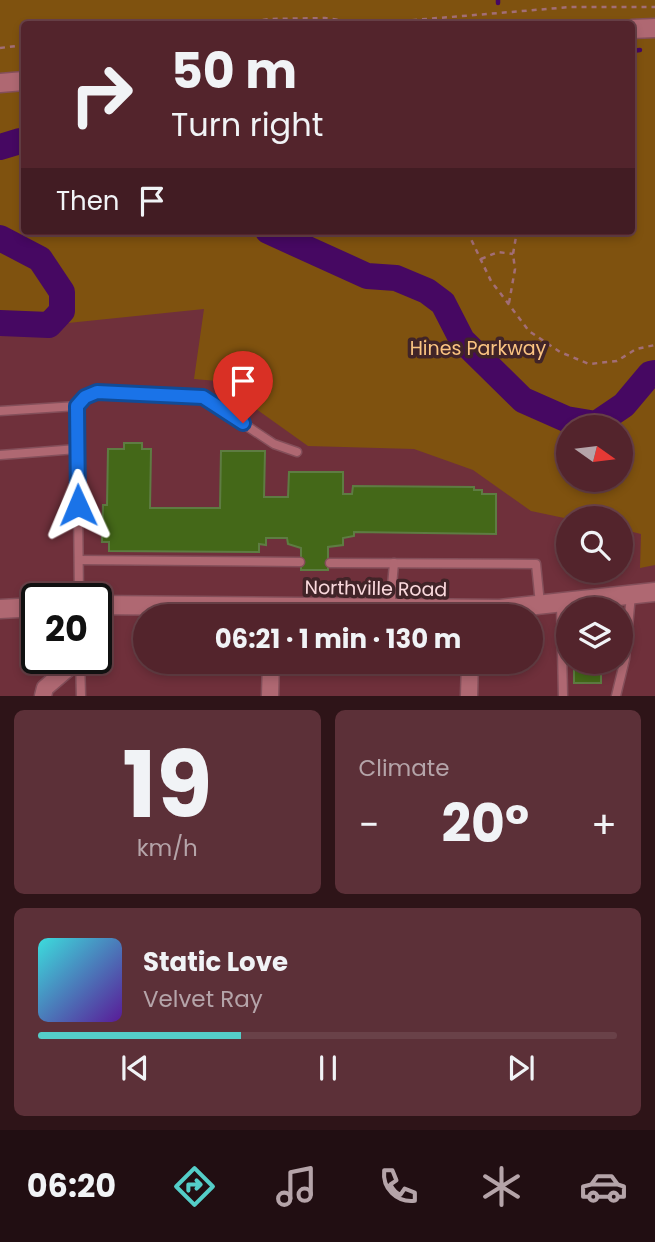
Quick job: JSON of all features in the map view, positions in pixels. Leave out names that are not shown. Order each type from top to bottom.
[{"type":"street","points":[[635,29],[655,28]]},
{"type":"street","points":[[0,83],[21,81]]},
{"type":"street","name":"Northville Road","points":[[615,597],[655,592]]},
{"type":"street","name":"Northville Road","points":[[112,606],[133,606]]},
{"type":"street","points":[[0,609],[21,608]]},
{"type":"street","points":[[43,696],[45,688],[62,674]]},
{"type":"street","points":[[270,696],[271,674]]},
{"type":"street","points":[[469,696],[470,674]]},
{"type":"lane","points":[[79,583],[77,406],[85,397],[97,392],[203,397],[274,444],[297,452]]},
{"type":"lane","points":[[0,411],[77,406]]},
{"type":"lane","points":[[0,455],[77,449]]},
{"type":"lane","points":[[79,561],[300,562]]},
{"type":"lane","points":[[330,563],[536,564],[540,604]]},
{"type":"lane","points":[[391,604],[394,563]]},
{"type":"lane","points":[[616,696],[625,659],[631,595]]},
{"type":"lane","points":[[80,674],[81,696]]},
{"type":"lane","points":[[563,674],[563,696]]},
{"type":"path","points":[[404,21],[571,8],[655,7]]},
{"type":"path","points":[[255,21],[325,18],[346,21]]},
{"type":"path","points":[[0,48],[21,45]]},
{"type":"path","points":[[469,235],[491,281],[529,331],[560,352],[589,365],[617,361],[636,349],[655,345]]},
{"type":"path","points":[[509,303],[515,269],[513,254],[516,235]]},
{"type":"path","points":[[481,259],[498,252],[513,254]]},
{"type":"green space","name":"Hines Parkway","points":[[0,0],[655,0],[655,565],[640,568],[641,534],[633,532],[633,506],[556,506],[556,516],[531,511],[473,470],[414,449],[308,446],[217,381],[194,379],[204,309],[0,330]]},
{"type":"building","points":[[124,443],[142,443],[142,449],[151,449],[150,508],[220,508],[221,451],[265,451],[264,497],[288,497],[289,472],[343,472],[343,494],[352,494],[353,486],[474,487],[474,490],[482,490],[482,494],[496,494],[496,534],[354,532],[354,536],[343,538],[343,545],[328,547],[328,570],[301,570],[301,548],[288,544],[287,538],[266,538],[266,545],[259,544],[259,552],[109,551],[109,542],[102,542],[103,505],[107,505],[108,449],[124,449]]},
{"type":"building","points":[[574,674],[601,674],[601,683],[574,683]]},
{"type":"waterway","points":[[635,51],[640,50]]},
{"type":"waterway","points":[[0,147],[21,141]]},
{"type":"waterway","points":[[277,235],[367,276],[396,278],[427,291],[443,303],[462,340],[523,400],[566,419],[596,424],[624,405],[650,374],[655,373]]},
{"type":"waterway","points":[[292,242],[302,235]]},
{"type":"waterway","points":[[0,238],[40,259],[62,292],[62,311],[49,325],[0,323]]},
{"type":"route","points":[[78,505],[77,406],[85,397],[97,392],[203,397],[243,423]]}]
